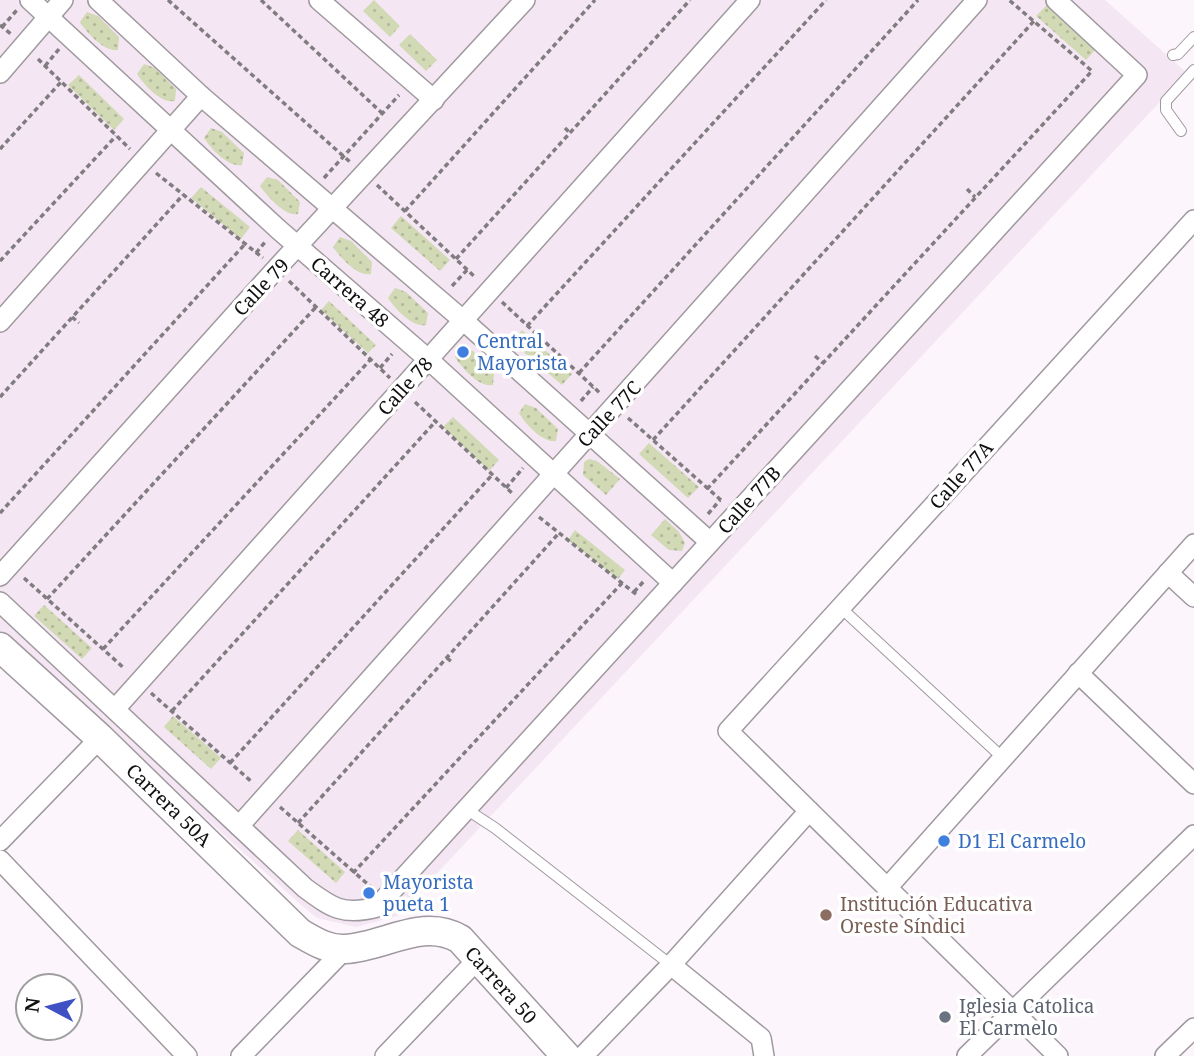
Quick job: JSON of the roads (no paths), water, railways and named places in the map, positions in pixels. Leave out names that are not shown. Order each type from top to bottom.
[{"type":"street","points":[[0,73],[63,0]]},
{"type":"street","points":[[98,0],[201,96],[332,211],[464,321],[710,542]]},
{"type":"street","points":[[319,0],[434,100]]},
{"type":"street","name":"Calle 79","points":[[5,571],[276,269],[525,0]]},
{"type":"street","name":"Calle 78","points":[[115,709],[750,0]]},
{"type":"street","name":"Calle 77C","points":[[239,826],[977,0]]},
{"type":"street","name":"Calle 77B","points":[[239,826],[313,895],[330,907],[354,913],[377,907],[1137,75],[1056,0]]},
{"type":"street","name":"Carrera 48","points":[[24,4],[49,17],[298,248],[429,360],[673,583]]},
{"type":"street","points":[[0,322],[201,96]]},
{"type":"street","name":"Calle 77A","points":[[809,811],[728,731],[1194,220]]},
{"type":"street","points":[[887,887],[1194,544]]},
{"type":"street","points":[[1168,573],[1194,597]]},
{"type":"street","points":[[0,602],[239,826]]},
{"type":"street","name":"Carrera 50A","points":[[0,647],[100,738],[300,933],[320,945],[345,949]]},
{"type":"street","points":[[1079,673],[1194,784]]},
{"type":"street","points":[[0,841],[100,738]]},
{"type":"street","points":[[583,1056],[671,965],[809,811],[1058,1056]]},
{"type":"street","points":[[967,1056],[1194,835]]},
{"type":"street","points":[[0,860],[187,1056]]},
{"type":"street","name":"Carrera 50","points":[[345,949],[429,930],[450,933],[460,939],[566,1056]]},
{"type":"street","points":[[241,1056],[345,949]]},
{"type":"street","points":[[385,1056],[477,960]]},
{"type":"street","points":[[671,965],[761,1038],[764,1056]]},
{"type":"street","points":[[1165,1056],[1194,1028]]},
{"type":"lane","points":[[1172,55],[1178,54],[1194,37]]},
{"type":"lane","points":[[1181,131],[1166,110],[1166,101],[1194,70]]},
{"type":"lane","points":[[840,607],[1003,758]]},
{"type":"lane","points":[[466,809],[495,828],[671,965]]},
{"type":"place","name":"Central Mayorista","points":[[463,352]]},
{"type":"place","name":"D1 El Carmelo","points":[[944,841]]},
{"type":"place","name":"Mayorista pueta 1","points":[[369,893]]},
{"type":"place","name":"Institución Educativa Oreste Síndici","points":[[826,915]]},
{"type":"place","name":"Iglesia Catolica El Carmelo","points":[[945,1017]]}]
